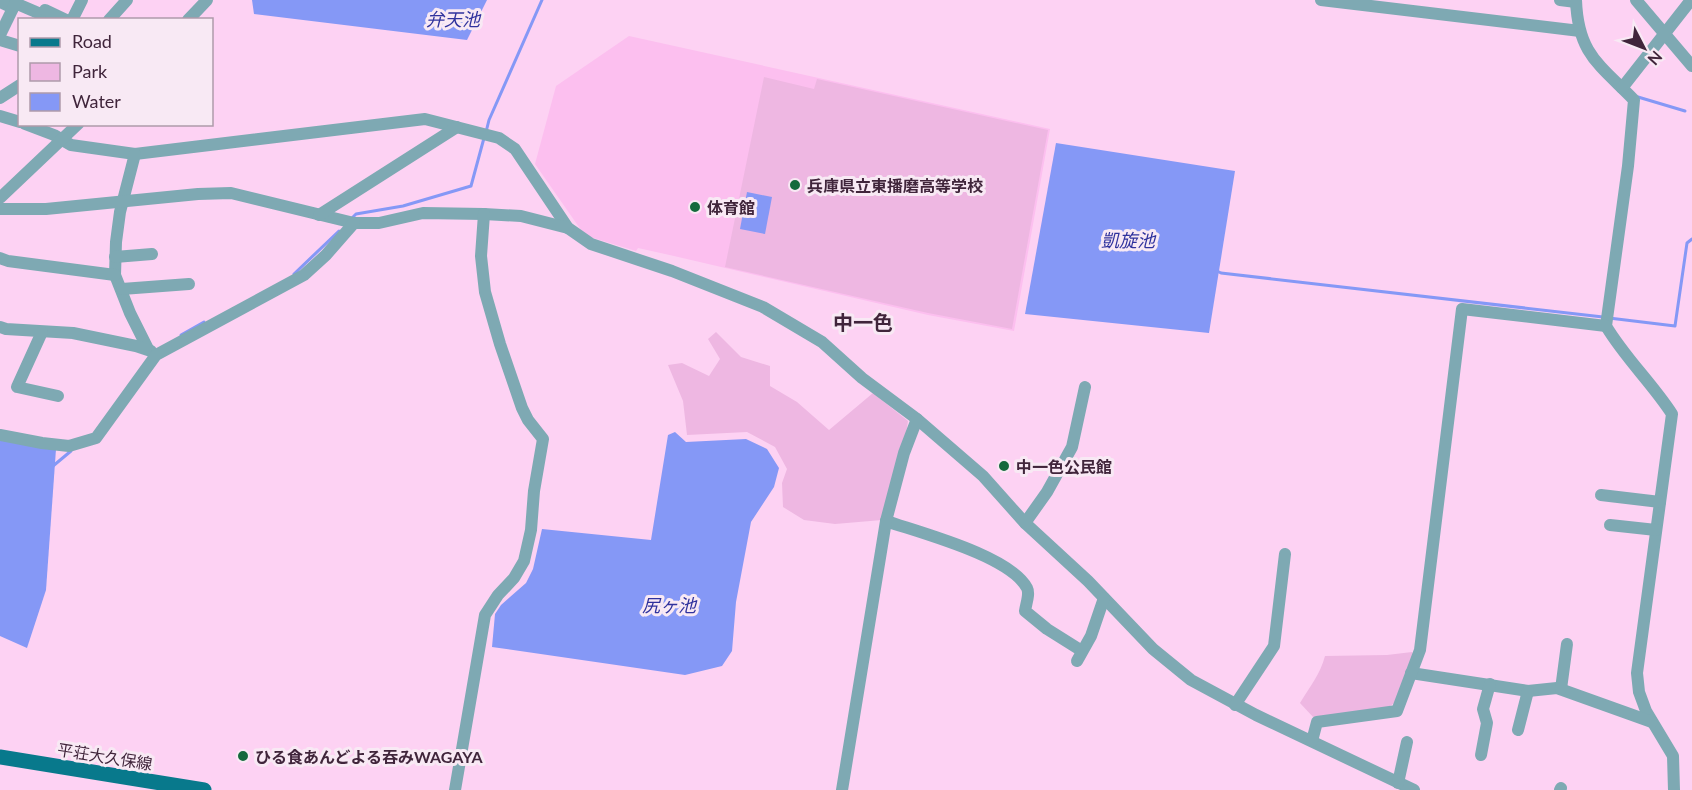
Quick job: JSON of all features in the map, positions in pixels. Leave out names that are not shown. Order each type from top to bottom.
[{"type":"main road","name":"平荘大久保線","points":[[0,757],[204,790]]},
{"type":"street","points":[[73,18],[82,0]]},
{"type":"street","points":[[111,18],[128,0]]},
{"type":"street","points":[[190,18],[207,0]]},
{"type":"street","points":[[1322,0],[1356,2],[1580,31]]},
{"type":"street","points":[[1560,0],[1576,1],[1584,45],[1592,57],[1634,100],[1627,178],[1606,326],[1615,342],[1672,414],[1638,673],[1639,692],[1646,711],[1673,756],[1674,790]]},
{"type":"street","points":[[1622,88],[1691,0]]},
{"type":"street","points":[[0,2],[44,11],[61,18]]},
{"type":"street","points":[[0,35],[15,4]]},
{"type":"street","points":[[1644,4],[1692,66]]},
{"type":"street","points":[[0,40],[18,45]]},
{"type":"street","points":[[0,98],[18,86]]},
{"type":"street","points":[[0,116],[18,121]]},
{"type":"street","points":[[30,126],[54,135],[70,145],[135,154],[424,119],[499,138],[515,149],[568,228]]},
{"type":"street","points":[[0,198],[76,126]]},
{"type":"street","points":[[319,215],[457,127]]},
{"type":"street","points":[[135,154],[123,202],[115,256],[115,275],[130,314],[152,352]]},
{"type":"street","points":[[0,209],[46,208],[231,193],[354,223],[379,223],[423,213],[521,216],[568,228],[591,244],[672,271],[763,307],[822,342],[862,378],[917,419],[983,476],[1025,523],[1104,598],[1153,649],[1191,680],[1235,705],[1414,790]]},
{"type":"street","points":[[455,790],[485,615],[498,595],[514,578],[524,561],[531,530],[534,491],[543,439],[522,408],[485,292],[481,256],[484,214]]},
{"type":"street","points":[[0,435],[69,446],[96,438],[152,352],[304,275],[326,255],[354,223]]},
{"type":"street","points":[[115,256],[152,255]]},
{"type":"street","points":[[0,258],[115,275]]},
{"type":"street","points":[[122,289],[189,284]]},
{"type":"street","points":[[1312,741],[1317,722],[1397,711],[1420,650],[1462,309],[1606,326]]},
{"type":"street","points":[[0,327],[73,333],[152,352]]},
{"type":"street","points":[[42,332],[17,387],[58,396]]},
{"type":"street","points":[[1025,523],[1047,492],[1072,447],[1085,387]]},
{"type":"street","points":[[842,790],[886,521],[904,453],[917,419]]},
{"type":"street","points":[[1601,495],[1660,502]]},
{"type":"street","points":[[886,521],[994,559],[1020,579],[1027,588],[1025,611],[1080,656],[1091,636],[1104,598]]},
{"type":"street","points":[[1610,525],[1656,531]]},
{"type":"street","points":[[1235,705],[1274,646],[1285,554]]},
{"type":"street","points":[[1561,689],[1567,644]]},
{"type":"street","points":[[1411,673],[1528,691],[1557,688],[1652,722]]},
{"type":"street","points":[[1481,755],[1487,723],[1483,709],[1490,684]]},
{"type":"street","points":[[1518,730],[1528,691]]},
{"type":"street","points":[[1398,783],[1407,742]]},
{"type":"shaded area","name":"兵庫県立東播磨高等学校","points":[[629,36],[1050,129],[1014,331],[928,315],[638,248],[636,251],[590,237],[581,230],[535,164],[556,86]]},
{"type":"green space","points":[[764,77],[814,89],[817,79],[1048,130],[1012,329],[928,313],[725,267]]},
{"type":"green space","points":[[716,332],[741,357],[770,366],[770,386],[797,402],[829,430],[873,393],[908,421],[882,520],[835,524],[804,520],[783,507],[782,483],[787,469],[775,447],[747,432],[687,435],[683,401],[668,365],[682,363],[709,376],[720,359],[708,339]]},
{"type":"green space","points":[[1412,652],[1415,658],[1396,702],[1384,710],[1314,718],[1300,703],[1318,675],[1325,656],[1387,655]]},
{"type":"water","name":"弁天池","points":[[252,0],[487,0],[467,40],[254,14]]},
{"type":"water","name":"凱旋池","points":[[1056,143],[1235,171],[1209,333],[1025,314]]},
{"type":"water","points":[[747,192],[772,197],[765,234],[740,229]]},
{"type":"water","name":"尻ヶ池","points":[[675,432],[686,442],[746,439],[767,449],[779,468],[774,487],[751,522],[736,602],[732,651],[722,666],[685,675],[492,647],[495,614],[501,605],[526,583],[533,569],[542,529],[651,540],[668,435]]},
{"type":"water","points":[[0,440],[56,449],[46,590],[27,648],[0,636]]},
{"type":"waterway","points":[[486,132],[489,120],[542,0]]},
{"type":"waterway","points":[[1638,97],[1685,111]]},
{"type":"waterway","points":[[352,218],[356,214],[403,206],[471,186],[484,138]]},
{"type":"waterway","points":[[294,274],[339,231]]},
{"type":"waterway","points":[[1609,318],[1675,326],[1687,243],[1692,239]]},
{"type":"waterway","points":[[1217,271],[1603,317]]},
{"type":"waterway","points":[[181,335],[204,322]]},
{"type":"waterway","points":[[53,466],[71,451]]},
{"type":"place","name":"兵庫県立東播磨高等学校","points":[[795,185]]},
{"type":"place","name":"体育館","points":[[695,207]]},
{"type":"place","name":"中一色公民館","points":[[1004,466]]},
{"type":"place","name":"ひる食あんどよる吞みWAGAYA","points":[[243,756]]},
{"type":"district","name":"中一色","points":[[863,322]]}]
